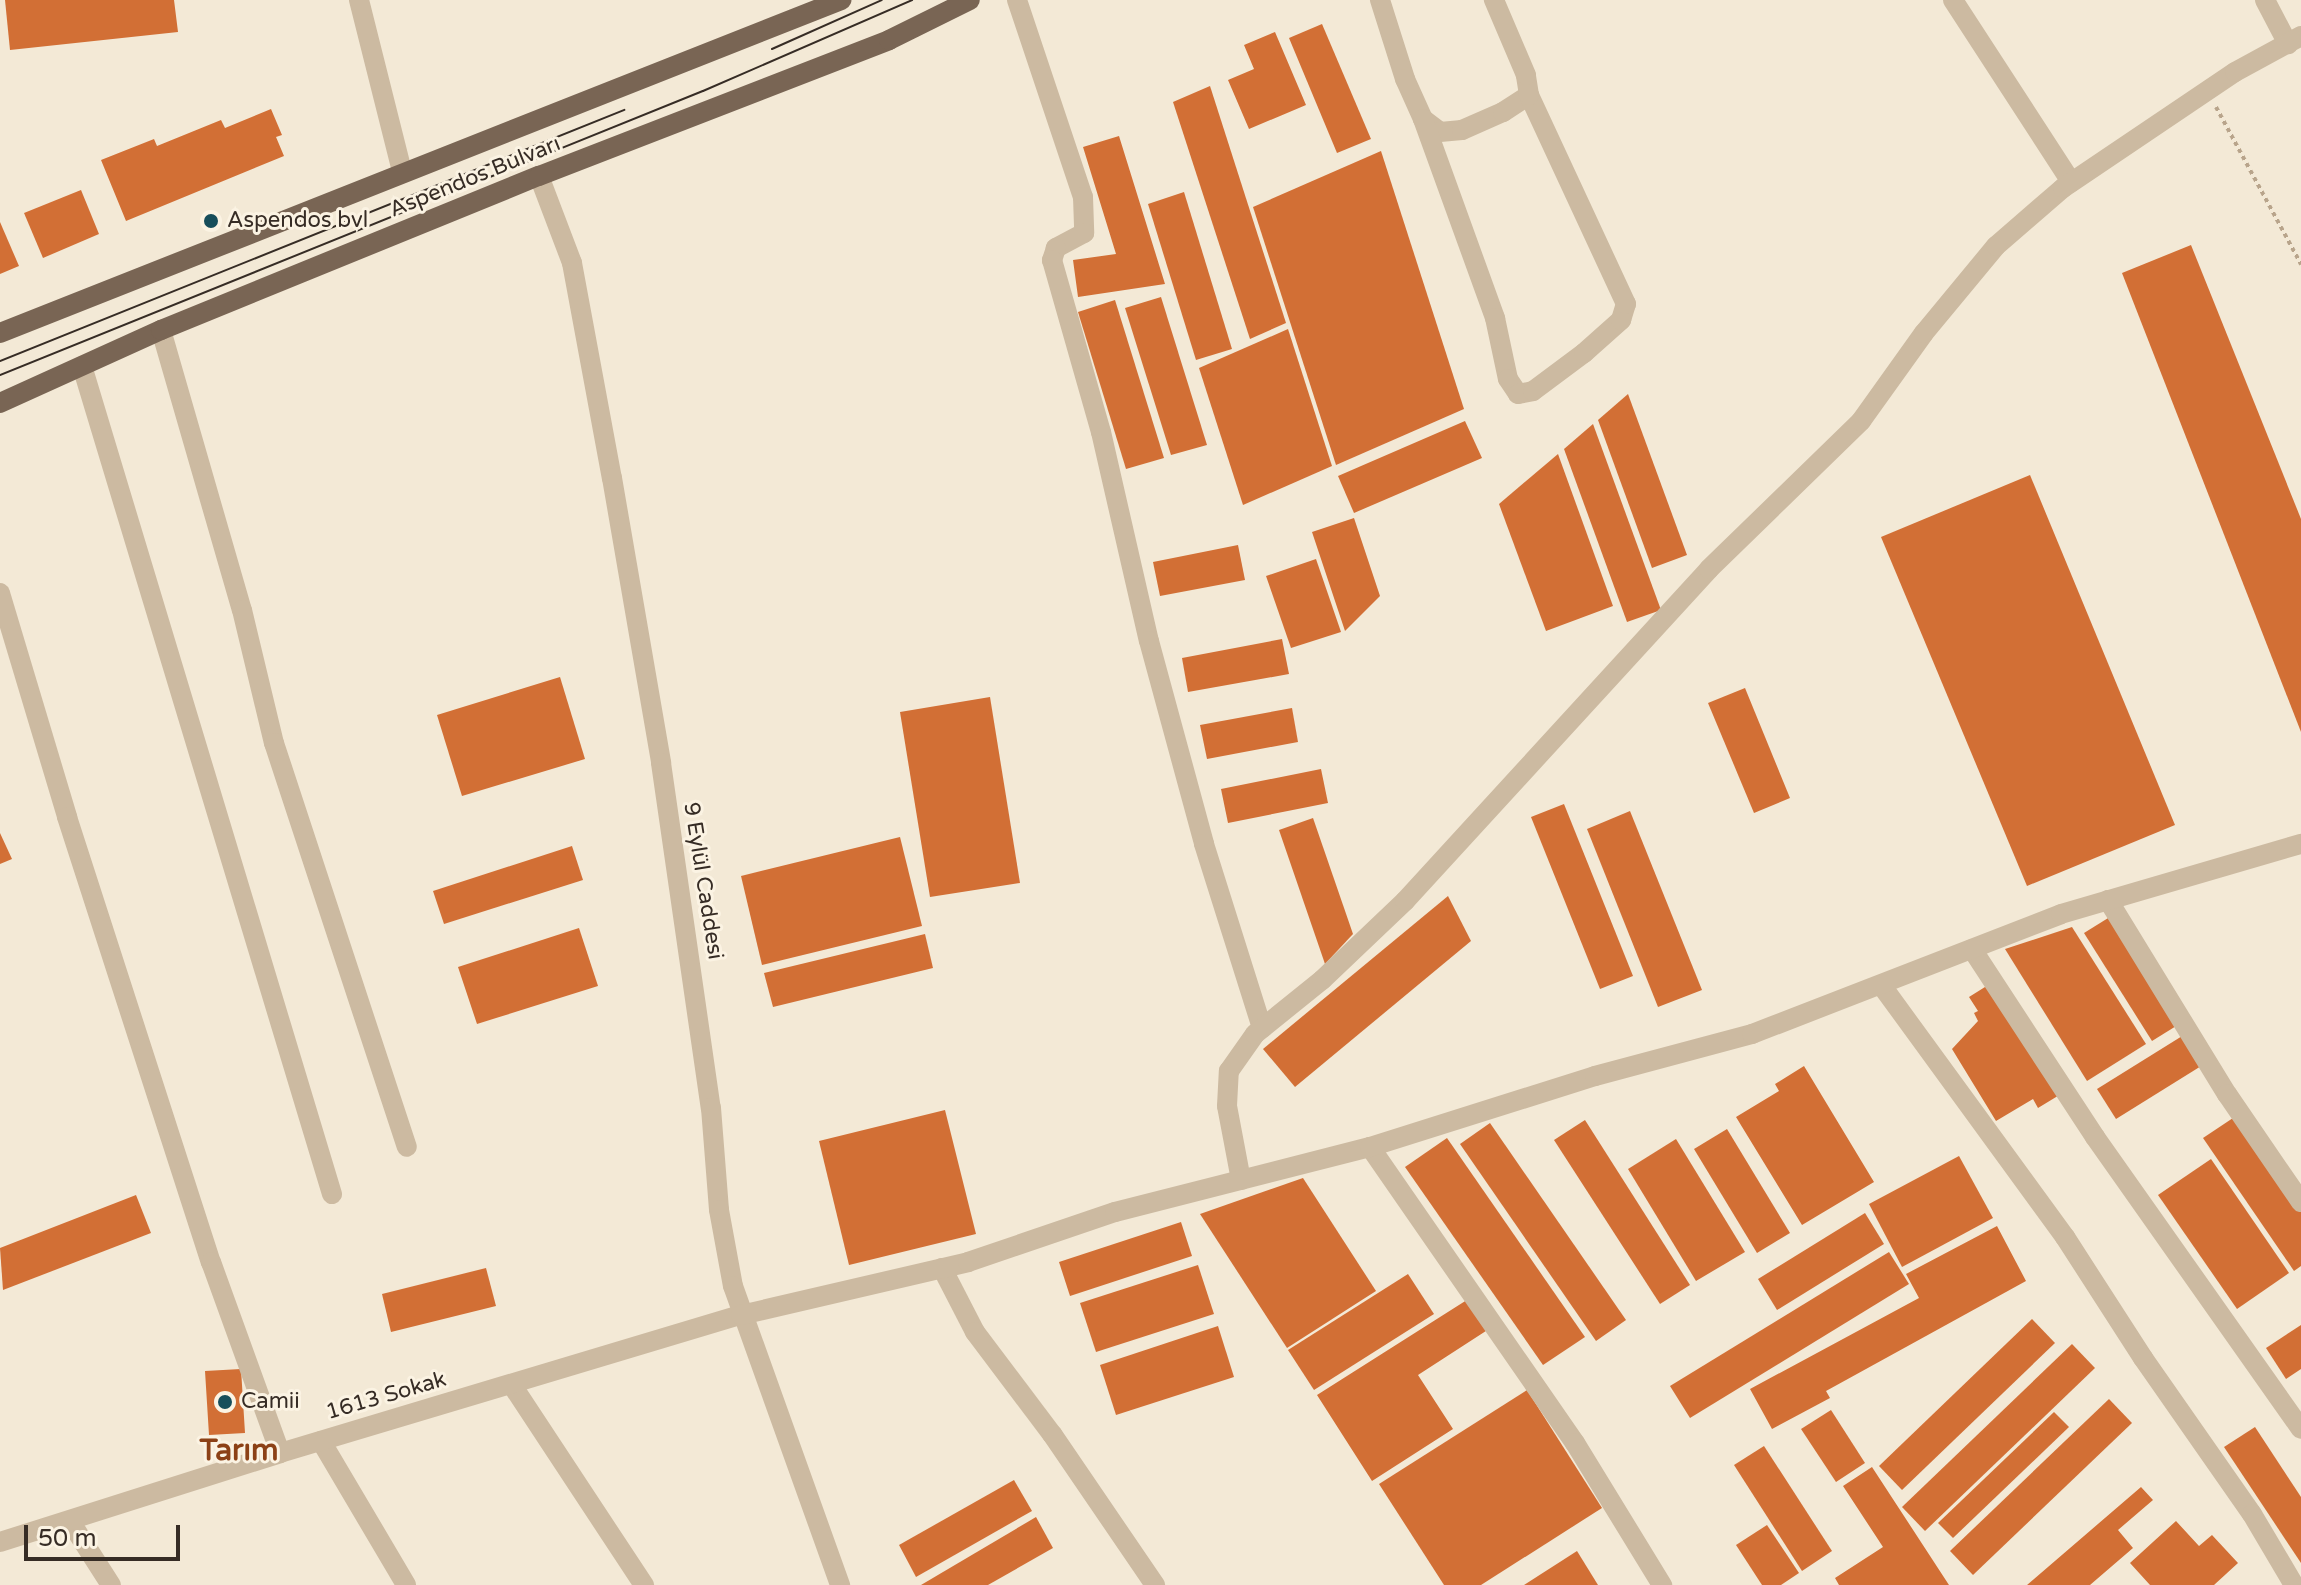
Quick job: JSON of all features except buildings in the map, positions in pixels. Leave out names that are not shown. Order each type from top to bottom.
[{"type":"main road","name":"Aspendos Bulvarı","points":[[0,333],[402,171],[708,56],[841,0]]},
{"type":"main road","name":"Aspendos Bulvarı","points":[[0,403],[161,330],[539,176],[889,40],[970,0]]},
{"type":"street","points":[[359,0],[402,171]]},
{"type":"street","points":[[1017,0],[1083,197],[1084,233],[1056,248],[1052,260],[1101,432],[1157,670],[1204,844],[1262,1028]]},
{"type":"street","points":[[1380,0],[1405,79],[1423,119],[1495,318],[1508,379],[1518,394],[1533,391],[1584,353],[1621,320],[1626,304],[1529,95],[1526,75],[1494,0]]},
{"type":"street","points":[[1953,0],[2071,182]]},
{"type":"street","points":[[1241,1180],[1227,1106],[1229,1071],[1262,1028],[1322,980],[1405,901],[1709,569],[1861,421],[1924,333],[1996,246],[2071,182],[2208,90],[2294,40],[2265,0]]},
{"type":"street","points":[[1423,119],[1440,132],[1462,130],[1503,112],[1529,95]]},
{"type":"street","name":"9 Eylül Caddesi","points":[[539,176],[572,263],[612,478],[694,988],[711,1108],[719,1210],[741,1315],[840,1585]]},
{"type":"street","points":[[161,330],[242,610],[274,743],[407,1147]]},
{"type":"street","points":[[82,366],[332,1194]]},
{"type":"street","points":[[0,593],[67,817],[206,1248],[280,1453]]},
{"type":"street","name":"1613 Sokak","points":[[0,1542],[280,1453],[741,1315],[942,1268],[1115,1212],[1370,1147],[1595,1076],[1752,1034],[2061,914],[2301,844]]},
{"type":"street","points":[[2108,900],[2227,1094],[2301,1202]]},
{"type":"street","points":[[1972,949],[2104,1151],[2301,1429]]},
{"type":"street","points":[[1882,986],[2065,1237],[2143,1358],[2252,1514],[2294,1585]]},
{"type":"street","points":[[1370,1147],[1575,1443],[1662,1585]]},
{"type":"street","points":[[942,1268],[975,1332],[1052,1434],[1155,1585]]},
{"type":"street","points":[[512,1385],[644,1585]]},
{"type":"street","points":[[321,1441],[406,1585]]},
{"type":"street","points":[[70,1521],[111,1585]]},
{"type":"path","points":[[2208,90],[2301,264]]},
{"type":"tram line","points":[[772,49],[882,0]]},
{"type":"tram line","points":[[0,375],[703,91],[912,0]]},
{"type":"tram line","points":[[0,361],[624,110]]},
{"type":"place","name":"Aspendos bvl","points":[[211,221]]},
{"type":"place","name":"Camii","points":[[225,1402]]},
{"type":"district","name":"Tarım","points":[[239,1451]]}]
